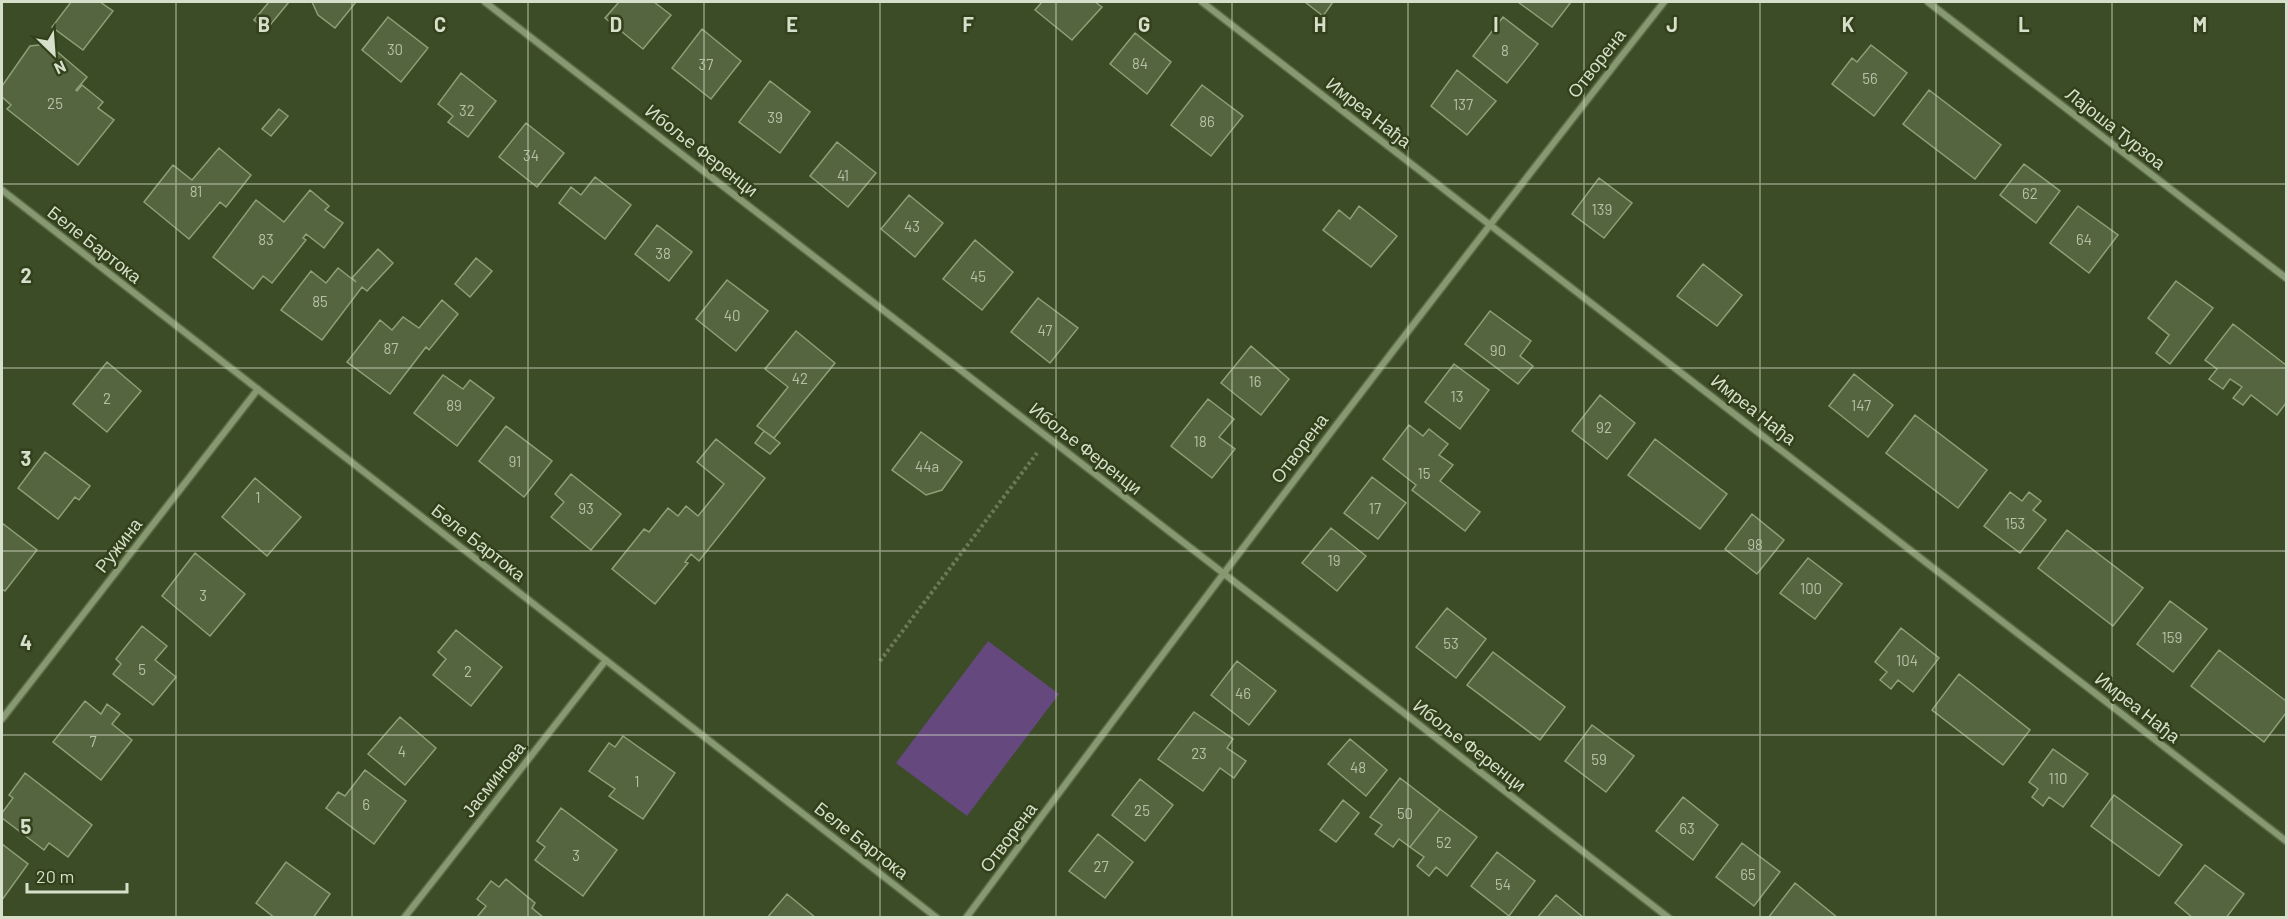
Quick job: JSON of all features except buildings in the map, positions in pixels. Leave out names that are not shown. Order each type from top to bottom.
[{"type":"street","name":"Ибоље Ференци","points":[[485,2],[1668,918]]},
{"type":"street","name":"Имреа Нађа","points":[[1202,2],[2286,841]]},
{"type":"street","name":"Отворена","points":[[966,918],[1223,573],[1489,224],[1664,2]]},
{"type":"street","name":"Лајоша Турзоа","points":[[1928,2],[2286,278]]},
{"type":"street","name":"Беле Бартока","points":[[2,190],[937,918]]},
{"type":"street","name":"Ружина","points":[[2,719],[258,389]]},
{"type":"street","name":"Јасминова","points":[[404,918],[606,660]]},
{"type":"path","points":[[880,661],[1049,438]]},
{"type":"shaded area","points":[[988,641],[1059,694],[967,816],[896,763]]}]
